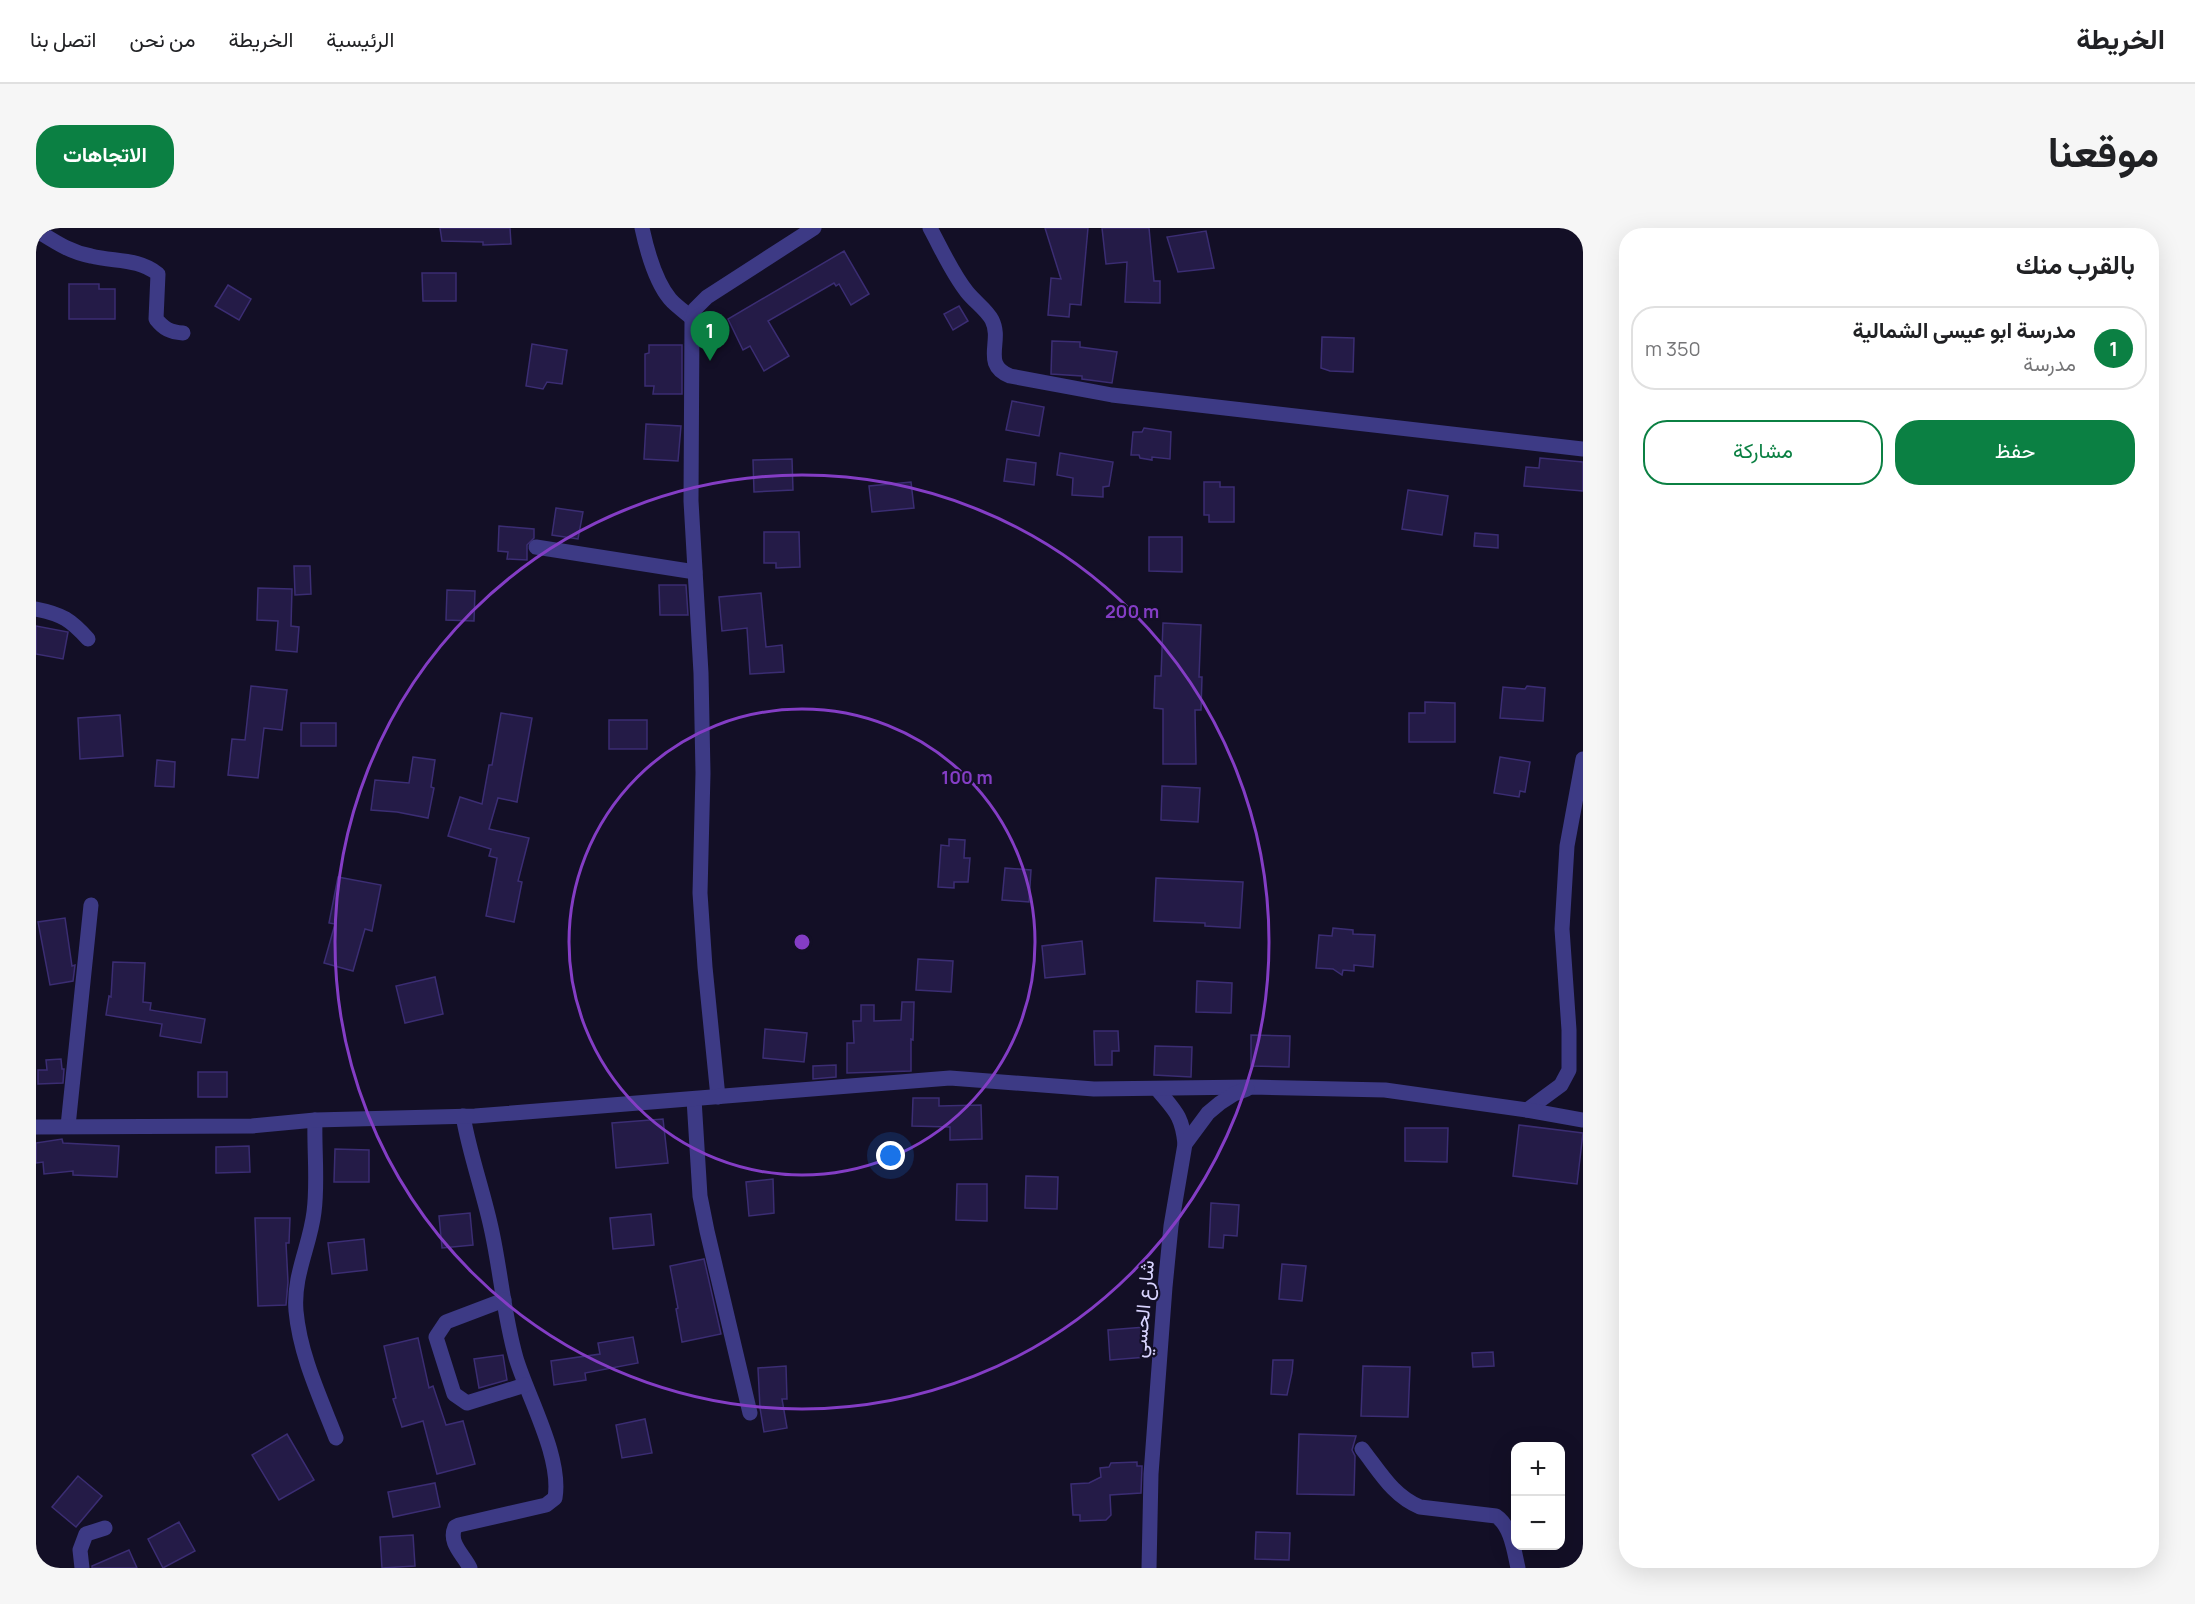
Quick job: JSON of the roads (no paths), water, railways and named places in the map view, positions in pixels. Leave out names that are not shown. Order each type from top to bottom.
[{"type":"street","points":[[642,228],[662,287],[671,301],[692,318]]},
{"type":"street","points":[[718,1097],[700,893],[703,773],[701,673],[691,501],[692,318],[695,309],[706,297],[814,228]]},
{"type":"street","points":[[930,228],[962,285],[992,320],[995,333],[994,364],[1000,371],[1010,376],[1124,396],[1583,448]]},
{"type":"street","points":[[36,230],[63,248],[92,257],[141,263],[150,268],[158,274],[156,319],[162,327],[171,332],[183,333]]},
{"type":"street","points":[[536,548],[695,572]]},
{"type":"street","points":[[36,609],[69,619],[88,639]]},
{"type":"street","points":[[1527,1110],[1561,1085],[1569,1070],[1569,1030],[1562,929],[1567,846],[1583,759]]},
{"type":"street","points":[[68,1126],[91,905]]},
{"type":"street","points":[[36,1127],[252,1126],[315,1120],[463,1116],[950,1078],[1094,1089],[1252,1087],[1385,1090],[1583,1120]]},
{"type":"street","name":"شارع الحسي","points":[[1149,1568],[1151,1474],[1165,1287],[1171,1226],[1185,1144],[1208,1113],[1234,1094],[1252,1087]]},
{"type":"street","points":[[1157,1089],[1182,1122],[1185,1144]]},
{"type":"street","points":[[694,1099],[700,1196],[706,1231],[750,1413]]},
{"type":"street","points":[[463,1116],[469,1148],[492,1233],[511,1336],[525,1385],[548,1443],[557,1477],[555,1498],[546,1505],[455,1527],[452,1535],[455,1546],[470,1568]]},
{"type":"street","points":[[315,1120],[314,1212],[297,1281],[296,1309],[306,1359],[336,1438]]},
{"type":"street","points":[[504,1300],[446,1322],[436,1337],[454,1394],[467,1403],[525,1385]]},
{"type":"street","points":[[1362,1449],[1396,1494],[1409,1503],[1420,1508],[1490,1515],[1504,1521],[1514,1548],[1518,1568]]},
{"type":"street","points":[[82,1568],[80,1550],[86,1534],[105,1528]]},
{"type":"place","name":"مدرسة ابو عيسى الشمالية","points":[[710,361]]}]
